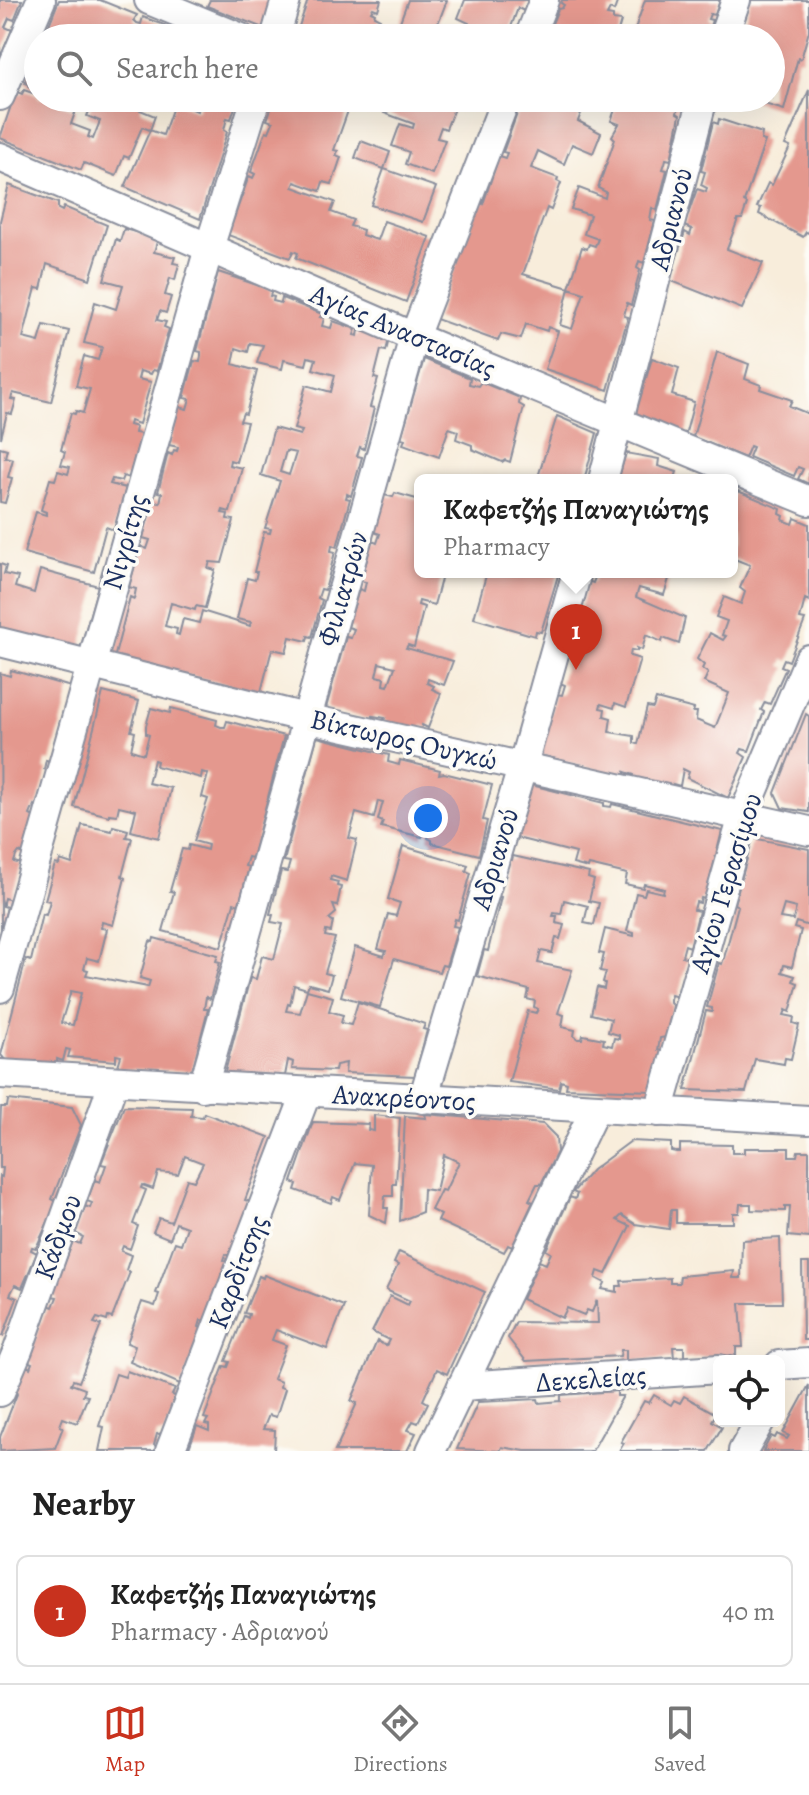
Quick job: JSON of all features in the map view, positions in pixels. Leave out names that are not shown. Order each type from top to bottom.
[{"type":"street","points":[[31,24],[41,0]]},
{"type":"street","points":[[149,0],[207,24]]},
{"type":"street","points":[[279,24],[286,0]]},
{"type":"street","points":[[535,24],[544,0]]},
{"type":"street","points":[[728,24],[736,0]]},
{"type":"street","points":[[0,96],[24,40]]},
{"type":"street","name":"Νιγρίτης","points":[[0,988],[209,248],[252,112]]},
{"type":"street","name":"Φιλιατρών","points":[[203,1087],[414,337],[501,112]]},
{"type":"street","name":"Αδριανού","points":[[605,474],[699,112]]},
{"type":"street","name":"Αγίας Αναστασίας","points":[[0,157],[414,337],[809,501]]},
{"type":"street","name":"Αδριανού","points":[[423,1099],[575,578]]},
{"type":"street","name":"Βίκτωρος Ουγκώ","points":[[0,642],[306,718],[809,831]]},
{"type":"street","name":"Αγίου Γερασίμου","points":[[659,1112],[743,816],[809,659]]},
{"type":"street","name":"Ανακρέοντος","points":[[0,1074],[306,1094],[809,1120]]},
{"type":"street","name":"Κάδμου","points":[[0,1392],[9,1350],[114,1081]]},
{"type":"street","name":"Καρδίτσης","points":[[170,1451],[306,1094]]},
{"type":"street","points":[[431,1451],[595,1109]]},
{"type":"street","name":"Δεκελείας","points":[[462,1386],[713,1369]]},
{"type":"street","points":[[743,1451],[757,1427]]},
{"type":"building","points":[[0,0],[22,0],[14,20],[9,18],[5,27],[12,30],[0,58]]},
{"type":"building","points":[[59,0],[100,0],[137,15],[134,20],[141,24],[49,24]]},
{"type":"building","points":[[210,0],[271,0],[264,24],[253,24],[207,6]]},
{"type":"building","points":[[308,0],[381,0],[378,10],[373,8],[371,11],[380,19],[378,24],[300,24]]},
{"type":"building","points":[[408,0],[447,0],[438,24],[399,24]]},
{"type":"building","points":[[465,0],[528,0],[524,11],[518,8],[512,24],[469,24],[458,18]]},
{"type":"building","points":[[562,0],[618,0],[614,11],[610,9],[607,15],[621,21],[620,24],[552,24],[558,9],[564,5]]},
{"type":"building","points":[[645,0],[720,0],[715,15],[710,14],[708,19],[712,20],[711,24],[637,24]]},
{"type":"building","points":[[751,0],[809,0],[809,31],[785,106],[785,24],[743,24]]},
{"type":"building","points":[[143,17],[162,24],[141,24]]},
{"type":"building","points":[[24,90],[24,112],[75,112],[71,124],[90,131],[88,137],[93,139],[100,121],[87,116],[89,112],[145,112],[155,116],[150,130],[142,127],[129,158],[124,156],[116,176],[84,163],[81,170],[0,138],[16,91],[22,94]]},
{"type":"building","points":[[809,90],[809,233],[806,232],[803,237],[759,214],[761,208],[757,207],[768,183],[772,185],[790,147],[785,145]]},
{"type":"building","points":[[171,112],[233,112],[231,119],[227,118],[224,130],[227,132],[200,219],[125,187],[150,130],[163,135]]},
{"type":"building","points":[[270,112],[348,112],[334,150],[341,157],[332,184],[323,182],[320,191],[295,182],[293,187],[335,202],[331,212],[353,220],[350,226],[363,230],[362,235],[377,240],[384,221],[430,237],[406,302],[296,258],[298,253],[293,251],[290,258],[228,235],[249,176],[253,178],[255,174],[251,172],[266,131],[269,132],[273,122],[267,120]]},
{"type":"building","points":[[453,112],[446,129],[441,127],[437,138],[445,140],[432,174],[405,164],[409,152],[392,146],[400,124],[413,128],[414,124],[384,113]]},
{"type":"building","points":[[518,112],[582,112],[578,121],[601,133],[593,153],[572,144],[564,164],[538,151],[531,168],[558,178],[557,181],[561,183],[551,210],[547,208],[523,274],[569,288],[582,247],[587,249],[589,244],[595,246],[598,239],[584,234],[590,215],[571,209],[579,188],[605,198],[606,192],[598,188],[615,139],[612,136],[619,124],[611,121],[614,112],[677,112],[680,115],[671,160],[666,159],[663,169],[667,170],[657,210],[652,208],[650,220],[655,221],[644,263],[639,261],[637,268],[640,270],[631,305],[627,303],[624,316],[628,317],[608,390],[545,369],[558,331],[526,324],[521,339],[501,334],[498,341],[436,319],[479,202],[483,204],[499,156],[505,158],[507,153],[503,152]],"holes":[[[569,288],[584,293],[572,329],[560,325]]]},
{"type":"building","points":[[719,119],[762,133],[761,140],[765,141],[744,202],[747,204],[742,219],[738,219],[727,249],[763,263],[742,309],[669,280],[685,232],[690,235],[692,229],[684,226],[697,189],[706,192],[707,188],[701,185],[705,172],[701,171],[713,122],[718,124]]},
{"type":"building","points":[[361,141],[390,152],[384,169],[355,158]]},
{"type":"building","points":[[384,169],[436,187],[423,222],[371,205]]},
{"type":"building","points":[[9,185],[58,203],[58,209],[62,211],[64,207],[107,225],[90,279],[47,264],[41,289],[36,288],[23,338],[39,342],[44,325],[69,331],[51,402],[13,393],[11,399],[16,400],[12,414],[7,413],[1,438],[0,221]]},
{"type":"building","points":[[124,229],[158,238],[154,252],[175,257],[173,263],[179,264],[175,280],[170,278],[165,295],[171,297],[166,313],[160,311],[157,320],[166,322],[164,327],[169,329],[157,371],[153,370],[151,374],[140,371],[138,379],[151,382],[139,424],[130,421],[129,425],[136,427],[135,433],[141,434],[129,478],[123,476],[121,481],[112,479],[110,484],[126,488],[114,530],[106,527],[94,572],[24,553],[36,512],[46,515],[41,510],[50,479],[55,480],[58,471],[68,474],[70,467],[61,465],[65,452],[61,450],[71,413],[83,413],[90,389],[76,386],[84,356],[98,360],[102,347],[84,343],[95,302],[116,309],[123,285],[104,280],[116,239],[120,241]]},
{"type":"building","points":[[218,272],[272,290],[270,296],[274,297],[273,301],[281,303],[282,298],[322,314],[322,326],[331,328],[333,321],[356,329],[354,335],[358,336],[359,330],[389,339],[386,351],[381,350],[374,378],[378,379],[370,407],[374,408],[364,449],[360,447],[357,456],[362,457],[351,496],[347,494],[346,498],[350,499],[337,547],[332,545],[331,551],[335,552],[325,590],[321,589],[318,598],[322,600],[312,637],[308,636],[307,641],[290,637],[286,652],[272,649],[261,692],[114,659],[130,597],[134,599],[136,589],[129,587],[140,546],[147,549],[150,540],[143,538],[152,501],[160,503],[162,493],[158,492],[168,453],[172,455],[174,450],[177,451],[178,447],[169,445],[179,407],[187,409],[190,399],[184,398],[194,361],[200,362],[201,352],[197,351]],"holes":[[[250,343],[263,345],[257,363],[282,369],[284,360],[306,365],[308,357],[316,359],[313,369],[335,375],[331,392],[306,385],[294,429],[302,431],[300,435],[274,428],[261,475],[280,481],[265,528],[271,529],[270,533],[264,532],[254,572],[257,572],[255,580],[247,578],[237,619],[251,622],[250,626],[202,611],[199,623],[183,619],[179,635],[176,634],[177,629],[165,626],[171,603],[195,610],[196,606],[205,608],[215,570],[208,568],[210,562],[222,563],[234,520],[227,519],[228,514],[222,513],[223,510],[230,512],[242,468],[229,465],[230,460],[236,462],[247,422],[240,421],[243,413],[246,414],[257,371],[233,364],[236,348],[248,352]],[[286,451],[296,453],[289,475],[280,472]]]},
{"type":"building","points":[[717,352],[749,364],[745,379],[761,385],[760,389],[792,400],[789,406],[809,414],[809,484],[798,479],[803,469],[798,467],[794,476],[749,457],[753,447],[750,446],[745,458],[693,437]]},
{"type":"building","points":[[652,358],[679,368],[672,395],[694,402],[685,436],[636,413]]},
{"type":"building","points":[[424,359],[470,378],[469,384],[478,386],[481,382],[520,398],[519,404],[524,407],[510,462],[502,462],[472,449],[472,445],[456,439],[458,431],[449,428],[439,457],[403,444],[405,439],[401,438]]},
{"type":"building","points":[[557,416],[597,433],[586,474],[539,474]]},
{"type":"building","points":[[0,447],[7,449],[5,457],[13,459],[8,477],[12,478],[5,503],[0,502]]},
{"type":"building","points":[[626,453],[659,459],[658,466],[677,472],[676,474],[620,474]]},
{"type":"building","points":[[738,491],[781,509],[783,520],[793,524],[795,518],[809,524],[809,601],[805,599],[800,619],[805,620],[789,661],[784,659],[781,666],[786,668],[770,704],[765,702],[761,710],[764,712],[749,751],[742,749],[740,753],[746,757],[728,798],[687,778],[689,772],[683,769],[680,786],[673,784],[672,788],[633,779],[634,775],[625,772],[625,777],[540,755],[555,694],[562,695],[565,685],[560,683],[575,630],[580,632],[582,622],[577,621],[588,581],[593,583],[595,578],[669,578],[664,595],[639,588],[636,597],[685,618],[679,644],[663,638],[662,642],[646,635],[642,650],[631,650],[630,656],[640,659],[626,707],[615,703],[614,708],[601,704],[600,708],[605,709],[604,716],[611,718],[609,732],[634,736],[634,743],[638,744],[647,707],[653,708],[656,699],[694,709],[693,712],[697,712],[696,720],[715,728],[729,693],[704,682],[708,673],[697,659],[710,633],[723,640],[726,636],[722,635],[727,621],[716,617],[724,597],[741,604],[745,592],[740,588],[750,565],[738,560]]},
{"type":"building","points":[[395,493],[414,498],[414,578],[441,578],[434,605],[419,601],[418,605],[424,607],[414,647],[408,645],[406,648],[453,661],[444,685],[428,679],[427,683],[434,686],[432,689],[441,693],[428,728],[422,725],[421,731],[383,721],[385,718],[373,716],[373,720],[326,708],[346,637],[351,638],[354,629],[348,627],[359,589],[364,591],[366,582],[361,581],[372,541],[377,543],[380,534],[374,532],[384,495],[393,497]],"holes":[[[379,663],[395,667],[388,686],[384,685],[385,678],[376,676]]]},
{"type":"building","points":[[0,564],[6,566],[4,574],[18,577],[15,587],[34,593],[40,570],[98,586],[79,653],[0,628]]},
{"type":"building","points":[[485,578],[557,578],[541,632],[536,631],[535,636],[474,618]]},
{"type":"building","points":[[11,670],[71,687],[51,761],[46,760],[44,769],[47,770],[37,807],[34,805],[30,815],[34,817],[24,854],[19,852],[14,862],[21,864],[11,900],[4,898],[3,906],[7,907],[1,932],[0,673],[10,676]]},
{"type":"building","points":[[103,692],[139,701],[131,731],[135,732],[131,750],[144,754],[151,708],[170,713],[171,708],[217,720],[216,725],[221,727],[225,727],[227,721],[284,736],[252,858],[248,857],[245,866],[249,867],[239,905],[234,903],[221,947],[163,931],[182,849],[188,850],[189,845],[207,850],[208,845],[194,841],[208,799],[202,797],[208,774],[202,772],[201,778],[156,766],[157,761],[154,760],[148,783],[171,788],[159,838],[131,831],[136,810],[119,806],[117,815],[109,816],[74,807]]},
{"type":"building","points":[[806,714],[809,716],[809,812],[782,808],[775,793]]},
{"type":"building","points":[[317,737],[389,755],[388,762],[399,765],[400,760],[440,770],[439,774],[492,785],[483,820],[487,821],[479,855],[432,843],[429,833],[424,832],[422,837],[381,827],[383,822],[378,820],[383,802],[378,801],[374,818],[356,813],[349,838],[357,840],[347,881],[331,876],[330,880],[338,882],[337,886],[341,887],[337,906],[333,905],[336,913],[329,919],[333,921],[331,932],[326,931],[325,936],[335,938],[325,973],[332,975],[328,989],[309,984],[307,989],[294,985],[286,1011],[300,1013],[307,990],[333,997],[329,1011],[343,1015],[341,1023],[351,1025],[358,1002],[425,1024],[423,1029],[427,1030],[415,1076],[345,1073],[346,1063],[336,1065],[335,1071],[292,1069],[293,1062],[288,1060],[285,1076],[225,1072],[250,978],[256,979],[262,956],[274,959],[283,924],[271,922],[273,915],[270,914],[281,871],[287,872],[290,862],[284,861]]},
{"type":"building","points":[[527,784],[604,803],[604,806],[611,807],[612,804],[722,831],[705,899],[696,902],[694,910],[699,911],[690,947],[685,945],[682,956],[688,958],[678,997],[671,995],[670,1003],[673,1006],[666,1037],[660,1038],[658,1050],[662,1051],[652,1091],[566,1088],[567,1083],[561,1081],[559,1089],[509,1082],[528,1011],[536,1013],[538,1009],[534,1007],[535,1001],[527,999],[529,990],[477,976],[484,950],[488,951],[506,859],[512,860],[513,856],[589,873],[588,878],[594,880],[589,901],[599,903],[594,925],[584,923],[588,906],[564,900],[561,914],[554,913],[553,916],[557,916],[556,923],[564,925],[560,939],[556,938],[552,953],[541,951],[538,963],[572,970],[558,1013],[564,1015],[562,1027],[575,1030],[574,1036],[578,1039],[582,1039],[583,1035],[604,1039],[603,1044],[612,1046],[614,1038],[619,1039],[619,1035],[608,1032],[611,1019],[591,1014],[597,987],[604,989],[605,983],[606,972],[600,971],[604,954],[599,953],[605,929],[634,936],[634,933],[627,931],[636,893],[644,895],[646,889],[663,893],[664,889],[644,884],[643,888],[625,884],[627,874],[573,864],[576,853],[513,837]]},
{"type":"building","points":[[82,825],[112,831],[113,826],[128,830],[126,837],[132,838],[113,925],[102,922],[101,928],[107,929],[99,961],[87,958],[86,975],[148,987],[150,981],[140,978],[150,941],[153,942],[154,938],[218,955],[216,961],[220,962],[210,999],[206,997],[204,1009],[208,1009],[192,1071],[117,1069],[121,1056],[116,1055],[116,1061],[68,1057],[70,1050],[66,1049],[63,1061],[57,1059],[57,1064],[6,1061],[1,1055],[26,959],[31,961],[42,914],[46,915],[50,901],[45,900],[55,864],[59,865],[60,860],[72,864]],"holes":[[[71,991],[81,993],[73,1025],[61,1023]]]},
{"type":"building","points":[[753,838],[809,849],[809,926],[796,922],[794,928],[801,930],[792,967],[784,965],[782,972],[795,976],[793,981],[798,983],[790,1012],[786,1010],[784,1015],[794,1017],[793,1023],[799,1025],[791,1059],[785,1058],[784,1064],[755,1059],[746,1092],[685,1090],[706,1011],[712,1012],[712,1008],[707,1007],[738,906],[734,904]],"holes":[[[784,905],[796,908],[793,920],[780,918]]]},
{"type":"building","points":[[403,846],[468,865],[466,871],[471,873],[458,920],[455,919],[453,926],[458,927],[446,966],[442,965],[439,972],[394,959],[380,1007],[341,996],[355,947],[384,956],[386,951],[378,949],[388,914],[396,916],[400,903],[388,899]]},
{"type":"building","points":[[8,1100],[72,1107],[81,1125],[52,1199],[57,1202],[36,1248],[32,1247],[31,1250],[37,1253],[22,1288],[15,1285],[10,1295],[17,1298],[3,1336],[0,1336],[0,1176],[3,1168],[0,1168],[0,1128],[1,1107],[7,1107]]},
{"type":"building","points":[[124,1106],[192,1108],[191,1116],[203,1117],[204,1113],[269,1137],[245,1200],[252,1202],[232,1256],[226,1254],[224,1260],[227,1261],[205,1321],[201,1320],[199,1327],[203,1329],[182,1385],[130,1362],[135,1346],[127,1343],[142,1302],[155,1306],[159,1294],[156,1293],[175,1242],[181,1244],[187,1227],[176,1223],[170,1239],[153,1232],[159,1218],[171,1222],[187,1179],[194,1181],[203,1163],[185,1156],[178,1174],[158,1172],[153,1189],[142,1185],[141,1188],[146,1190],[133,1224],[138,1226],[130,1249],[123,1246],[121,1251],[131,1255],[126,1270],[130,1272],[112,1318],[108,1317],[107,1321],[97,1318],[94,1323],[101,1325],[79,1382],[73,1380],[71,1384],[85,1389],[83,1395],[88,1396],[77,1423],[63,1418],[55,1448],[0,1451],[0,1437],[17,1394],[11,1392],[19,1370],[24,1372],[27,1366],[30,1368],[32,1363],[27,1361],[48,1305],[53,1307],[57,1297],[52,1296],[73,1241],[80,1244],[83,1237],[75,1233],[85,1206],[90,1208],[92,1203],[87,1201],[95,1180],[100,1182],[106,1165],[101,1164]]},
{"type":"building","points":[[425,1114],[543,1124],[556,1137],[557,1152],[529,1200],[533,1202],[512,1247],[508,1245],[504,1252],[438,1221],[441,1215],[431,1210],[441,1190],[445,1191],[459,1162],[444,1155],[436,1191],[423,1189],[422,1212],[400,1221],[405,1116],[426,1118]]},
{"type":"building","points":[[374,1115],[400,1118],[396,1184],[393,1184],[393,1196],[385,1196],[384,1208],[388,1208],[386,1223],[369,1215],[372,1165],[355,1163],[340,1200],[333,1197],[331,1203],[295,1190],[297,1184],[292,1182],[313,1122],[369,1124],[368,1130],[374,1131]]},
{"type":"building","points":[[631,1141],[671,1143],[671,1151],[676,1152],[680,1152],[680,1144],[732,1145],[732,1153],[744,1153],[744,1148],[789,1148],[789,1156],[797,1156],[798,1151],[809,1151],[809,1238],[788,1236],[790,1207],[785,1207],[785,1211],[751,1210],[751,1204],[740,1204],[739,1213],[733,1213],[733,1223],[676,1223],[676,1210],[671,1210],[669,1229],[635,1224],[622,1215],[617,1220],[630,1226],[606,1274],[598,1271],[596,1278],[605,1283],[602,1289],[617,1292],[617,1286],[622,1286],[621,1281],[670,1278],[670,1283],[679,1283],[680,1276],[734,1271],[733,1278],[741,1278],[742,1240],[780,1238],[782,1303],[740,1303],[743,1347],[736,1347],[736,1355],[684,1358],[684,1347],[673,1347],[674,1358],[626,1361],[626,1350],[621,1350],[620,1356],[526,1361],[508,1338],[516,1322],[598,1323],[597,1300],[592,1312],[587,1310],[584,1315],[567,1308],[562,1318],[522,1299],[539,1261],[546,1264],[551,1253],[546,1250],[570,1197],[575,1199],[577,1194],[573,1192],[592,1170]]},
{"type":"building","points":[[399,1252],[485,1292],[447,1374],[437,1369],[423,1400],[428,1403],[418,1423],[413,1421],[408,1430],[416,1433],[407,1451],[335,1451],[357,1403],[351,1401],[377,1341],[386,1346],[389,1340],[372,1332],[390,1296],[408,1305],[410,1301],[386,1290],[398,1265],[394,1263]]},
{"type":"building","points":[[802,1263],[809,1263],[809,1340],[803,1340]]},
{"type":"building","points":[[264,1275],[344,1306],[327,1349],[276,1330],[272,1340],[286,1345],[273,1379],[281,1382],[280,1387],[285,1389],[276,1417],[269,1415],[263,1429],[275,1430],[274,1451],[188,1451],[197,1426],[209,1431],[209,1425],[205,1424],[208,1419],[204,1418],[224,1366],[228,1367],[230,1362],[226,1361],[244,1316],[248,1318],[249,1314],[244,1313],[259,1276],[263,1278]]},
{"type":"building","points":[[127,1371],[175,1389],[172,1395],[178,1397],[165,1433],[157,1434],[154,1445],[159,1448],[157,1451],[99,1451],[104,1427],[99,1426],[116,1374],[125,1377]]},
{"type":"building","points":[[809,1385],[809,1451],[763,1451],[771,1436],[775,1438],[777,1434],[787,1439],[789,1436],[783,1433]]},
{"type":"building","points":[[617,1391],[617,1396],[623,1396],[592,1451],[525,1451],[502,1447],[500,1451],[457,1449],[478,1402],[538,1399],[539,1403],[561,1401],[561,1395]]},
{"type":"building","points":[[654,1395],[671,1405],[674,1400],[680,1403],[684,1396],[713,1412],[713,1427],[722,1427],[708,1451],[619,1451],[644,1401],[649,1403]]},
{"type":"place","name":"Καφετζής Παναγιώτης","points":[[576,670]]}]
